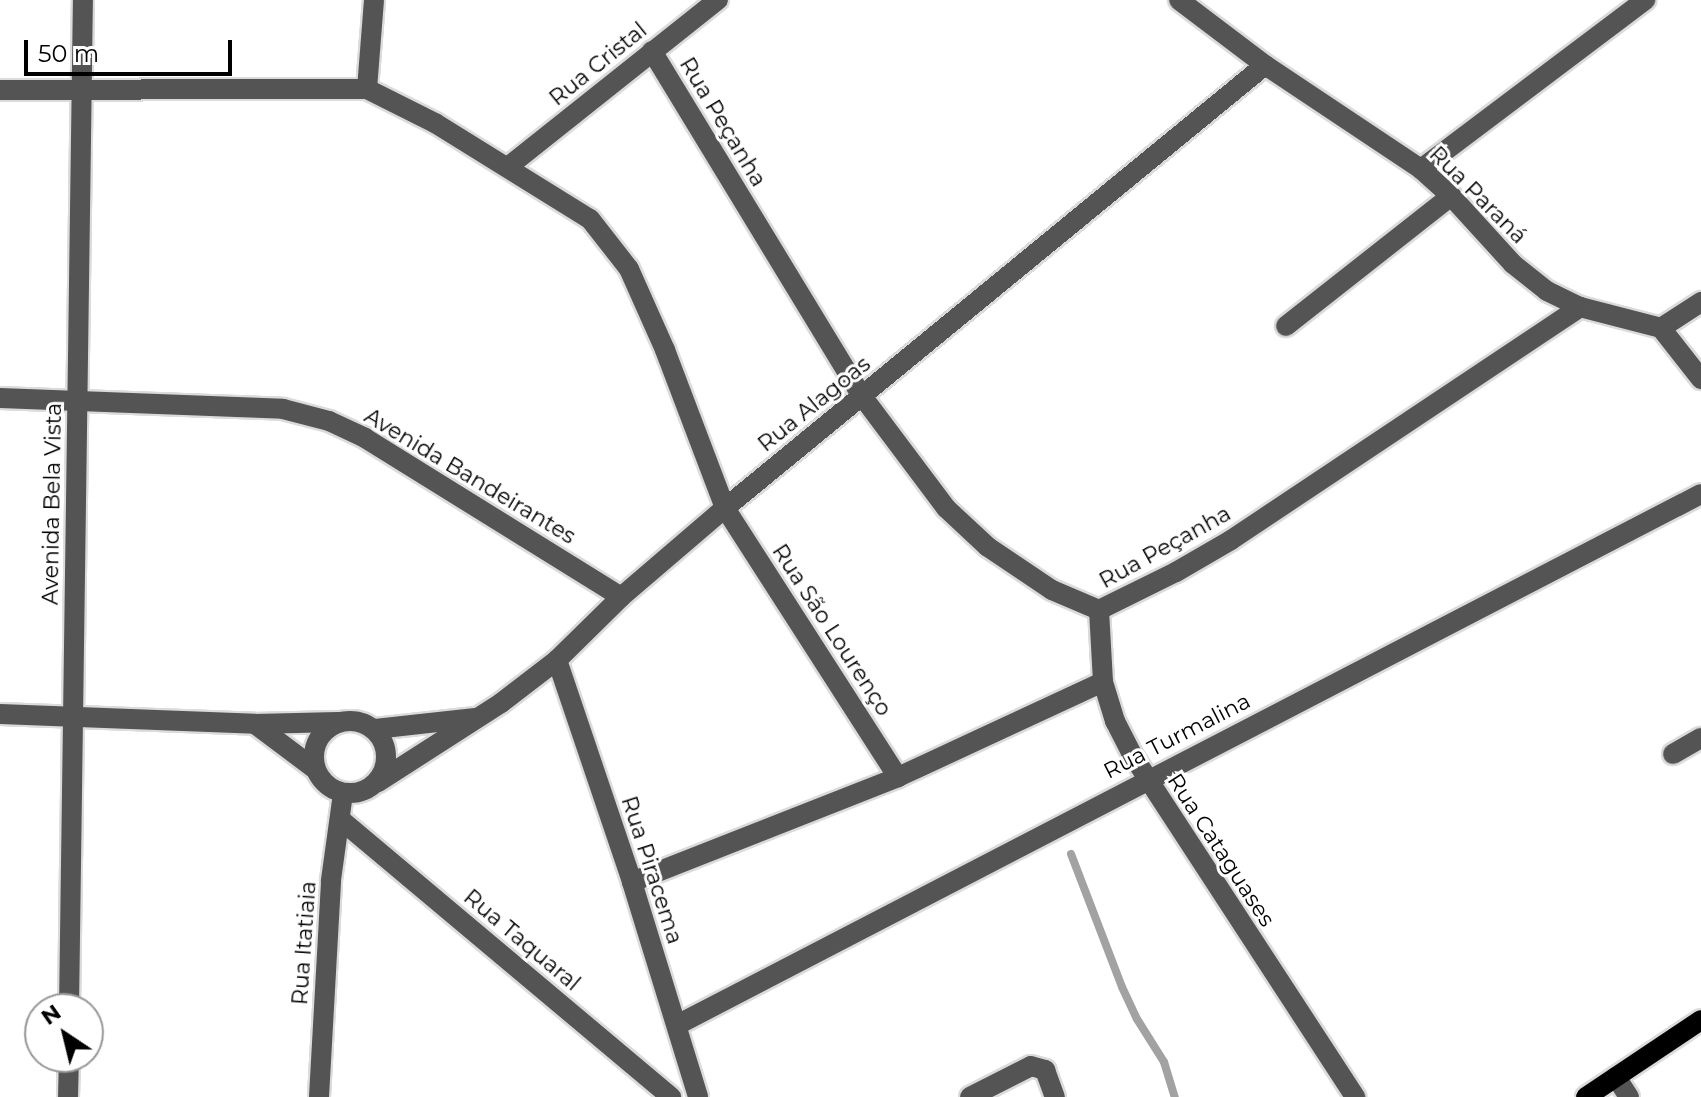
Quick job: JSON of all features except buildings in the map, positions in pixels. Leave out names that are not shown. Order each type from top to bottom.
[{"type":"main road","points":[[1586,1097],[1701,1020]]},
{"type":"street","name":"Avenida Bela Vista","points":[[69,993],[83,0]]},
{"type":"street","points":[[0,90],[367,89],[374,0]]},
{"type":"street","name":"Rua Cristal","points":[[509,166],[718,0]]},
{"type":"street","points":[[1421,169],[1645,0]]},
{"type":"street","name":"Rua Paraná","points":[[1180,2],[1265,65],[1421,169],[1451,196],[1513,264],[1547,291],[1580,307],[1661,328]]},
{"type":"street","name":"Rua Peçanha","points":[[652,51],[862,396],[946,508],[988,547],[1052,590],[1099,610],[1176,572],[1231,540],[1580,307]]},
{"type":"street","name":"Rua Alagoas","points":[[0,714],[255,724],[358,721],[375,729],[479,717],[557,660],[621,597],[725,508],[1265,65]]},
{"type":"street","name":"Rua São Lourenço","points":[[367,89],[509,166],[590,219],[629,269],[665,350],[725,508],[898,777]]},
{"type":"street","points":[[1286,326],[1451,196]]},
{"type":"street","points":[[1701,302],[1661,328],[1701,379]]},
{"type":"street","name":"Avenida Bandeirantes","points":[[0,398],[283,409],[329,421],[365,438],[621,597]]},
{"type":"street","name":"Rua Turmalina","points":[[677,1025],[1146,779],[1701,494]]},
{"type":"street","name":"Rua Cataguases","points":[[1099,610],[1103,682],[1115,721],[1146,779],[1355,1097]]},
{"type":"street","name":"Rua Piracema","points":[[557,660],[632,882],[698,1097]]},
{"type":"street","points":[[632,882],[898,777],[1103,682]]},
{"type":"street","points":[[255,724],[315,769],[325,785],[343,794],[362,792],[479,717]]},
{"type":"street","points":[[315,769],[313,749],[322,732],[338,722]]},
{"type":"street","points":[[375,729],[386,745],[387,764],[378,782]]},
{"type":"street","points":[[1673,754],[1701,738]]},
{"type":"street","name":"Rua Itatiaia","points":[[319,1097],[331,880],[343,794]]},
{"type":"street","name":"Rua Taquaral","points":[[341,820],[671,1097]]},
{"type":"street","points":[[970,1097],[1031,1066],[1045,1070],[1052,1087]]},
{"type":"street","points":[[68,1097],[69,1073]]},
{"type":"street","points":[[1616,1077],[1629,1097]]},
{"type":"waterway","points":[[1071,854],[1122,987],[1137,1019],[1164,1062],[1175,1097]]}]
